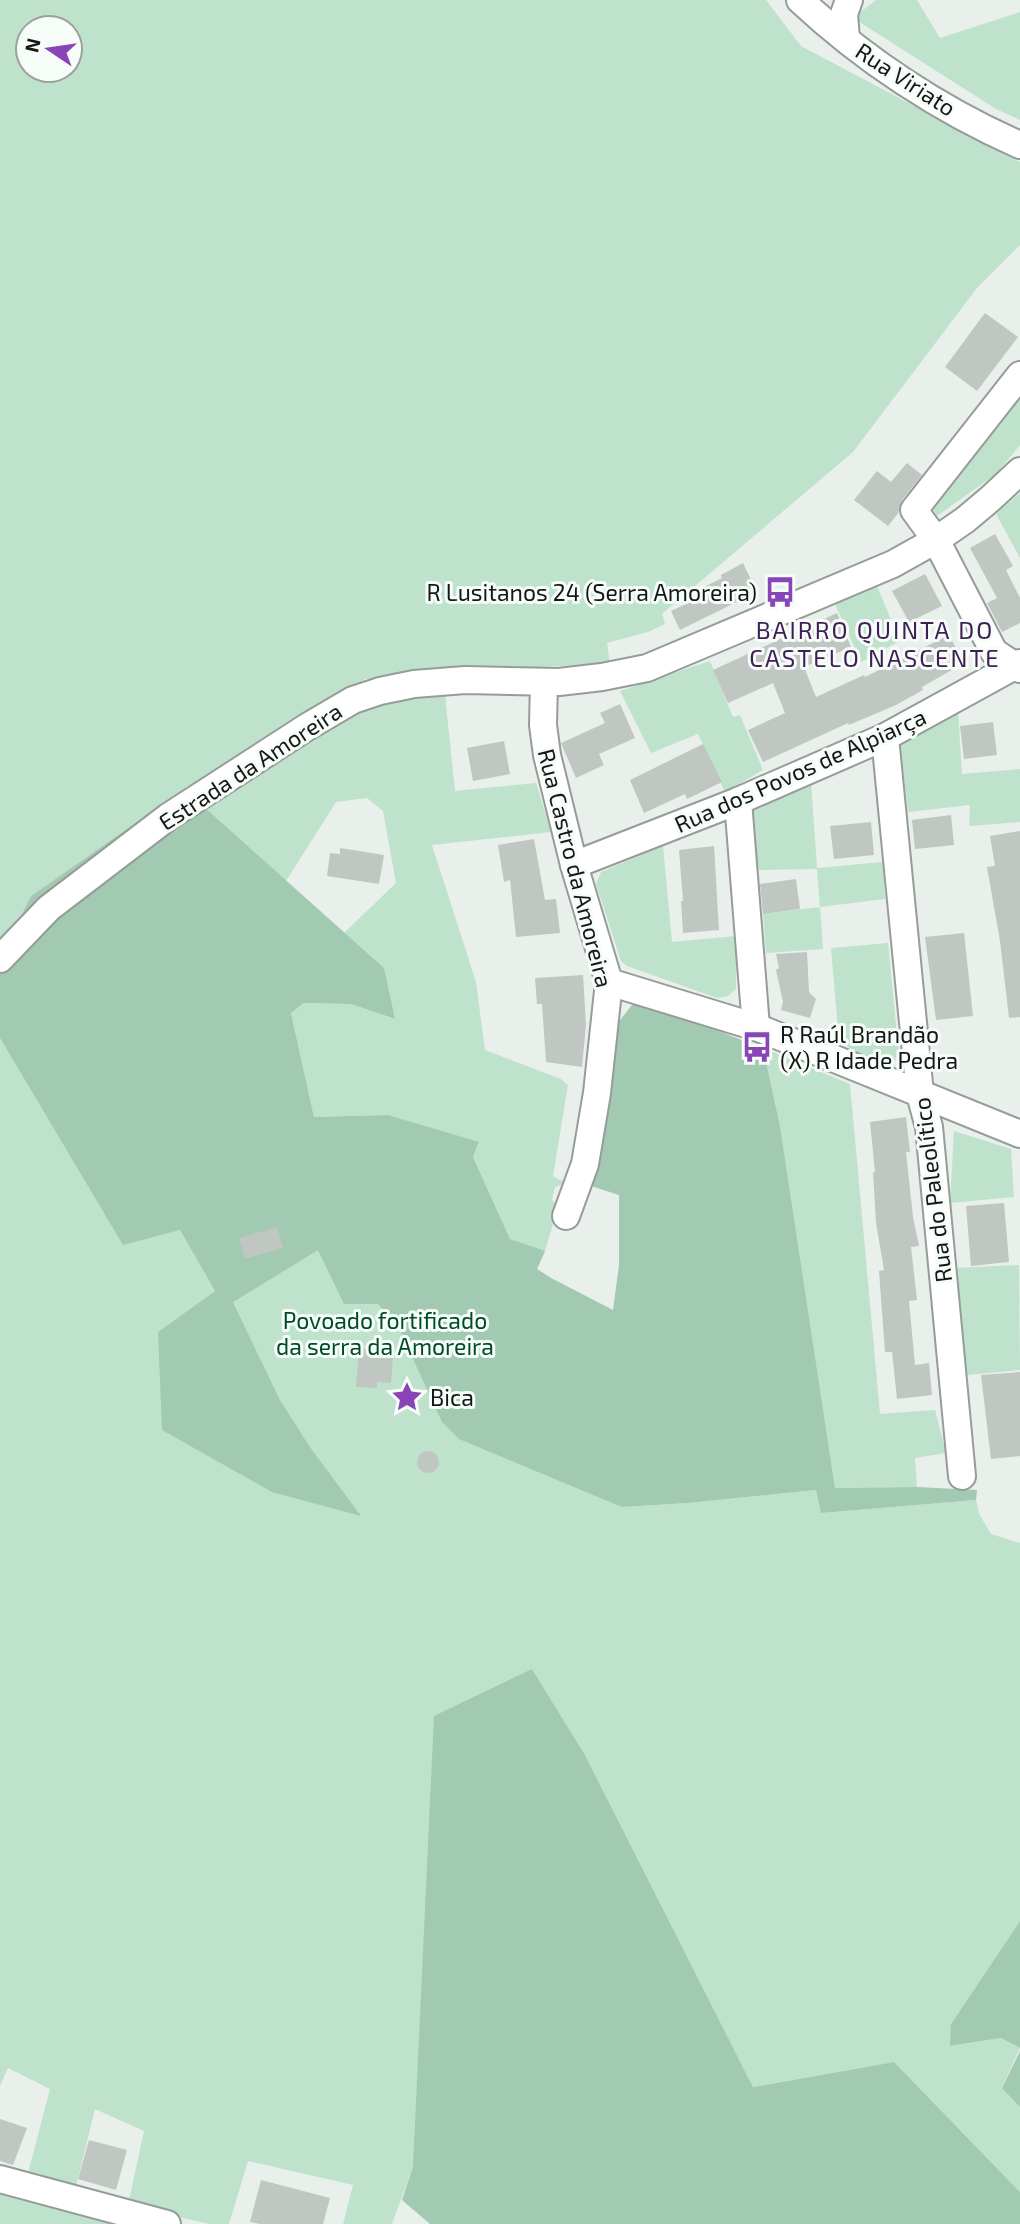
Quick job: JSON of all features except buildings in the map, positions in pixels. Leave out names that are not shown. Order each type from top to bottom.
[{"type":"street","points":[[846,39],[844,14],[849,0]]},
{"type":"street","name":"Rua Viriato","points":[[817,4],[846,39],[923,94],[1020,145]]},
{"type":"street","points":[[1019,666],[994,652],[936,540],[914,510],[1020,375]]},
{"type":"street","name":"Estrada da Amoreira","points":[[0,959],[48,908],[168,817],[342,706],[380,691],[414,684],[465,680],[544,682],[588,679],[647,668],[880,570],[936,540],[990,499],[1020,471]]},
{"type":"street","name":"Rua dos Povos de Alpiarça","points":[[574,865],[738,801],[886,737],[1019,666]]},
{"type":"street","name":"Rua Castro da Amoreira","points":[[544,682],[544,738],[574,865],[609,982],[597,1093],[585,1164],[566,1216]]},
{"type":"street","name":"Rua do Paleolítico","points":[[886,737],[920,1094],[929,1127],[962,1476]]},
{"type":"street","points":[[738,801],[756,1027]]},
{"type":"street","points":[[609,982],[756,1027],[1020,1134]]},
{"type":"street","points":[[0,2179],[167,2224]]},
{"type":"green space","points":[[0,0],[766,0],[801,46],[1020,162],[1020,245],[977,288],[853,452],[662,614],[665,624],[648,632],[607,643],[610,664],[444,671],[365,679],[184,789],[31,896],[0,957]]},
{"type":"green space","points":[[876,0],[917,0],[940,38],[1020,12],[1020,120],[996,109],[853,18]]},
{"type":"green space","points":[[1020,399],[1020,445],[996,474],[937,516],[932,507]]},
{"type":"green space","points":[[1020,493],[1020,558],[996,514]]},
{"type":"green space","points":[[877,586],[900,641],[861,662],[835,604]]},
{"type":"green space","points":[[710,661],[733,717],[740,715],[763,770],[725,792],[698,734],[651,753],[620,691]]},
{"type":"green space","name":"Povoado fortificado da serra da Amoreira","points":[[445,695],[455,791],[536,783],[551,832],[432,845],[476,982],[485,1050],[561,1079],[568,1085],[553,1176],[565,1183],[555,1187],[552,1200],[558,1207],[537,1268],[622,1507],[816,1490],[821,1513],[976,1500],[979,1514],[991,1534],[1020,1543],[1020,1921],[951,2024],[951,2046],[1001,2038],[1020,2048],[1002,2087],[1020,2107],[1020,2192],[894,2062],[753,2087],[585,1755],[532,1669],[413,2167],[392,2224],[343,2224],[353,2185],[248,2161],[229,2224],[209,2224],[128,2205],[144,2131],[95,2109],[76,2186],[28,2173],[50,2089],[8,2068],[0,2086],[0,1038],[123,1244],[180,1230],[215,1291],[158,1332],[312,1450],[280,1400],[233,1302],[204,1229],[510,1239],[473,1157],[479,1143],[388,1115],[314,1117],[291,1013],[304,1003],[351,1004],[394,1019],[384,968],[344,933],[396,883],[383,811],[367,798],[336,802],[286,881],[206,809],[333,721],[397,698]]},
{"type":"green space","points":[[958,711],[962,774],[1020,769],[1020,822],[969,826],[970,805],[908,812],[900,744]]},
{"type":"green space","points":[[811,782],[817,868],[883,862],[885,899],[820,907],[817,869],[759,870],[750,819],[755,808]]},
{"type":"green space","points":[[184,789],[384,968],[395,1019],[351,1004],[304,1003],[291,1013],[314,1117],[388,1115],[479,1142],[473,1157],[510,1239],[545,1251],[537,1269],[613,1310],[619,1265],[619,1195],[591,1186],[617,1024],[632,1005],[647,1004],[763,1048],[780,1126],[835,1488],[917,1487],[977,1490],[976,1500],[821,1513],[816,1490],[622,1507],[459,1439],[442,1422],[397,1324],[378,1304],[344,1304],[318,1250],[233,1302],[280,1400],[312,1450],[361,1516],[272,1492],[162,1430],[158,1332],[215,1291],[180,1230],[123,1245],[0,1038],[0,957],[31,896]]},
{"type":"green space","points":[[663,846],[672,942],[736,936],[736,989],[728,996],[717,998],[627,966],[621,961],[596,884],[601,872]]},
{"type":"green space","points":[[820,907],[823,949],[766,953],[763,914]]},
{"type":"green space","points":[[888,943],[899,1055],[893,1063],[880,1067],[839,1041],[831,948]]},
{"type":"green space","points":[[763,1048],[850,1084],[880,1414],[935,1410],[946,1453],[915,1458],[917,1487],[835,1488],[780,1126]]},
{"type":"green space","points":[[954,1131],[1011,1149],[1014,1197],[950,1203]]},
{"type":"green space","points":[[1019,1265],[1020,1370],[967,1375],[955,1268]]},
{"type":"green space","points":[[532,1669],[585,1755],[753,2087],[894,2062],[1020,2192],[1020,2224],[430,2224],[402,2200],[413,2167],[434,1716]]},
{"type":"green space","points":[[1020,1921],[1020,2048],[1001,2038],[950,2046],[951,2024]]},
{"type":"green space","points":[[1020,2051],[1020,2107],[1002,2088]]},
{"type":"green space","points":[[0,2189],[122,2224],[0,2224]]},
{"type":"place","name":"R Lusitanos 24 (Serra Amoreira)","points":[[780,592]]},
{"type":"place","name":"R Raúl Brandão (X) R Idade Pedra","points":[[757,1047]]},
{"type":"place","name":"Bica","points":[[407,1397]]},
{"type":"district","name":"BAIRRO QUINTA DO CASTELO NASCENTE","points":[[875,643]]}]
